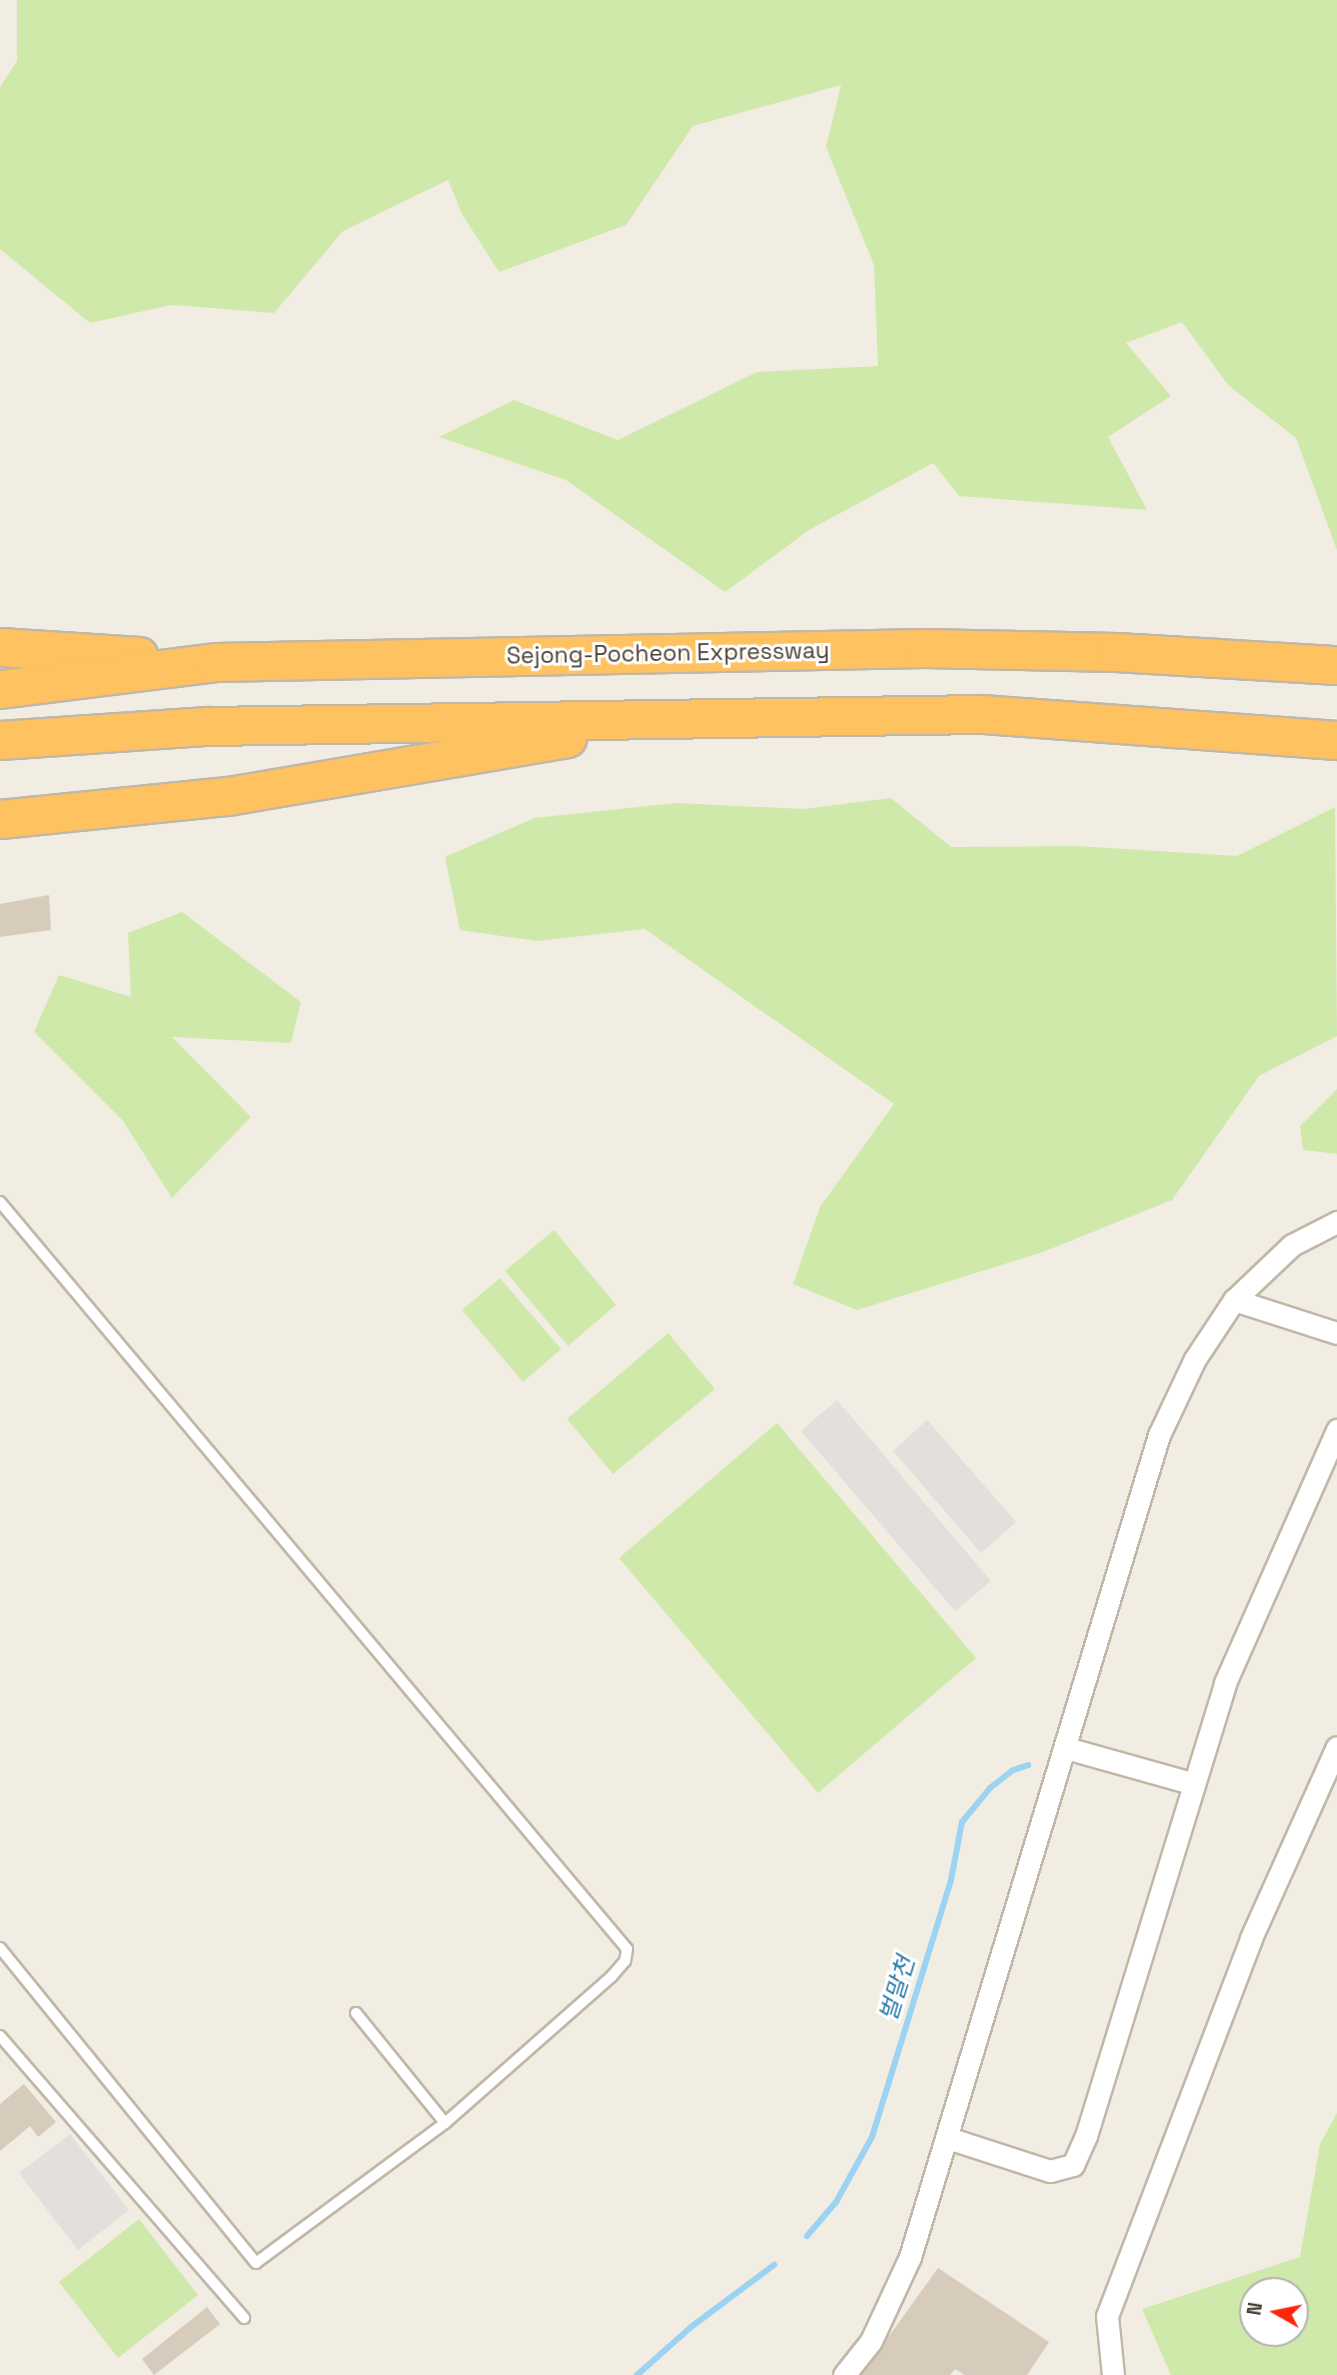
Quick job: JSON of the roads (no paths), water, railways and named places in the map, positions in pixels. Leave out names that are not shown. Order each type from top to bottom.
[{"type":"highway","points":[[0,647],[217,662]]},
{"type":"highway","name":"Sejong-Pocheon Expressway","points":[[0,689],[217,662],[924,648],[1116,652],[1337,665]]},
{"type":"highway","points":[[0,740],[208,726],[715,716],[982,714],[1337,740]]},
{"type":"highway","points":[[0,819],[228,796],[389,765],[715,716]]},
{"type":"street","points":[[844,2375],[870,2341],[911,2257],[1159,1435],[1195,1359],[1234,1300],[1293,1245],[1337,1222]]},
{"type":"street","points":[[1234,1300],[1337,1333]]},
{"type":"street","points":[[948,2138],[1050,2171],[1073,2165],[1087,2136],[1191,1783],[1225,1683],[1337,1430]]},
{"type":"street","points":[[1114,2375],[1107,2316],[1111,2303],[1251,1938],[1337,1747]]},
{"type":"street","points":[[1066,1748],[1191,1783]]},
{"type":"lane","points":[[0,1202],[4,1215],[626,1949],[625,1961],[612,1976],[445,2123],[256,2263],[0,1948]]},
{"type":"lane","points":[[356,2013],[445,2123]]},
{"type":"lane","points":[[1,2039],[244,2318]]},
{"type":"waterway","name":"벌말천","points":[[807,2236],[836,2202],[872,2137],[951,1880],[962,1822],[990,1788],[1013,1770],[1028,1765]]},
{"type":"waterway","name":"벌말천","points":[[637,2375],[691,2327],[774,2265]]}]
